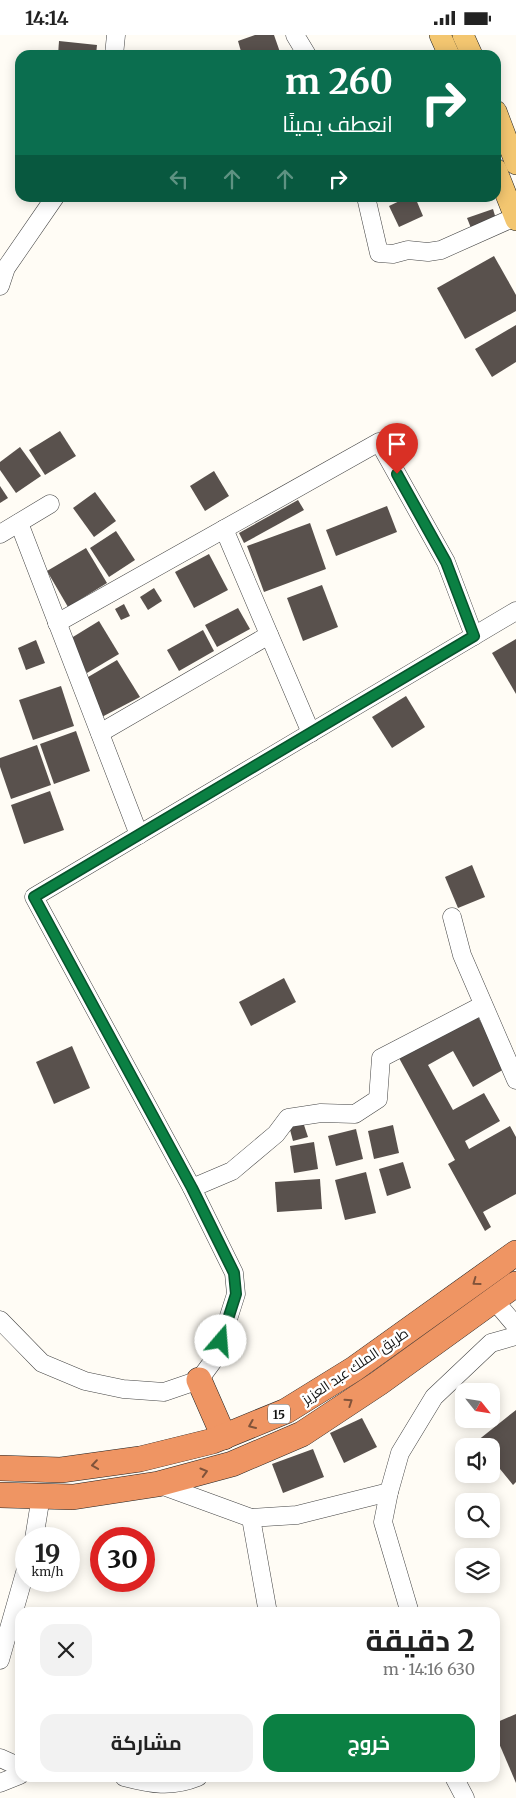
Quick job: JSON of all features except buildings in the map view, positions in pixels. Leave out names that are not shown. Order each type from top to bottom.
[{"type":"highway","name":"طريق الملك عبد العزيز","points":[[0,1468],[61,1470],[140,1459],[224,1437],[286,1411],[354,1369],[516,1253]]},
{"type":"highway","name":"طريق الملك عبد العزيز","points":[[0,1495],[73,1497],[158,1484],[232,1464],[302,1434],[379,1383],[516,1284]]},
{"type":"highway","points":[[199,1380],[224,1437]]},
{"type":"main road","points":[[440,35],[447,50]]},
{"type":"main road","points":[[463,35],[470,50]]},
{"type":"main road","points":[[501,124],[516,164]]},
{"type":"main road","points":[[501,182],[516,219]]},
{"type":"street","points":[[114,50],[116,35]]},
{"type":"street","points":[[296,35],[304,50]]},
{"type":"street","points":[[0,286],[6,268],[52,202]]},
{"type":"street","points":[[367,202],[379,253],[393,255],[408,250],[428,252],[441,250],[516,219]]},
{"type":"street","points":[[58,623],[379,443],[446,562],[474,636]]},
{"type":"street","points":[[0,534],[50,504]]},
{"type":"street","points":[[19,523],[139,835]]},
{"type":"street","points":[[224,529],[311,733]]},
{"type":"street","points":[[0,1320],[42,1363],[85,1381],[123,1389],[164,1392],[199,1380],[216,1357],[236,1294],[234,1273],[192,1188],[34,897],[516,611]]},
{"type":"street","points":[[100,733],[269,635]]},
{"type":"street","points":[[452,917],[462,955],[516,1080]]},
{"type":"street","points":[[192,1188],[232,1171],[276,1134],[288,1118],[321,1113],[355,1114],[378,1099],[381,1058],[483,1005]]},
{"type":"street","points":[[494,1300],[516,1326]]},
{"type":"street","points":[[408,1607],[383,1522],[388,1492],[400,1453],[434,1397],[491,1343],[516,1336]]},
{"type":"street","points":[[158,1484],[251,1518],[298,1515],[388,1492]]},
{"type":"street","points":[[36,1527],[41,1496]]},
{"type":"street","points":[[251,1518],[267,1607]]},
{"type":"street","points":[[15,1607],[19,1592]]},
{"type":"street","points":[[0,1660],[15,1608]]},
{"type":"street","points":[[0,1757],[15,1764]]},
{"type":"street","points":[[0,1762],[0,1773]]},
{"type":"street","points":[[0,1783],[15,1777]]},
{"type":"street","points":[[143,1782],[154,1785],[183,1782]]},
{"type":"street","points":[[457,1782],[465,1798]]},
{"type":"route","points":[[221,1341],[236,1294],[234,1273],[192,1188],[34,897],[474,636],[446,562],[397,474]]}]
